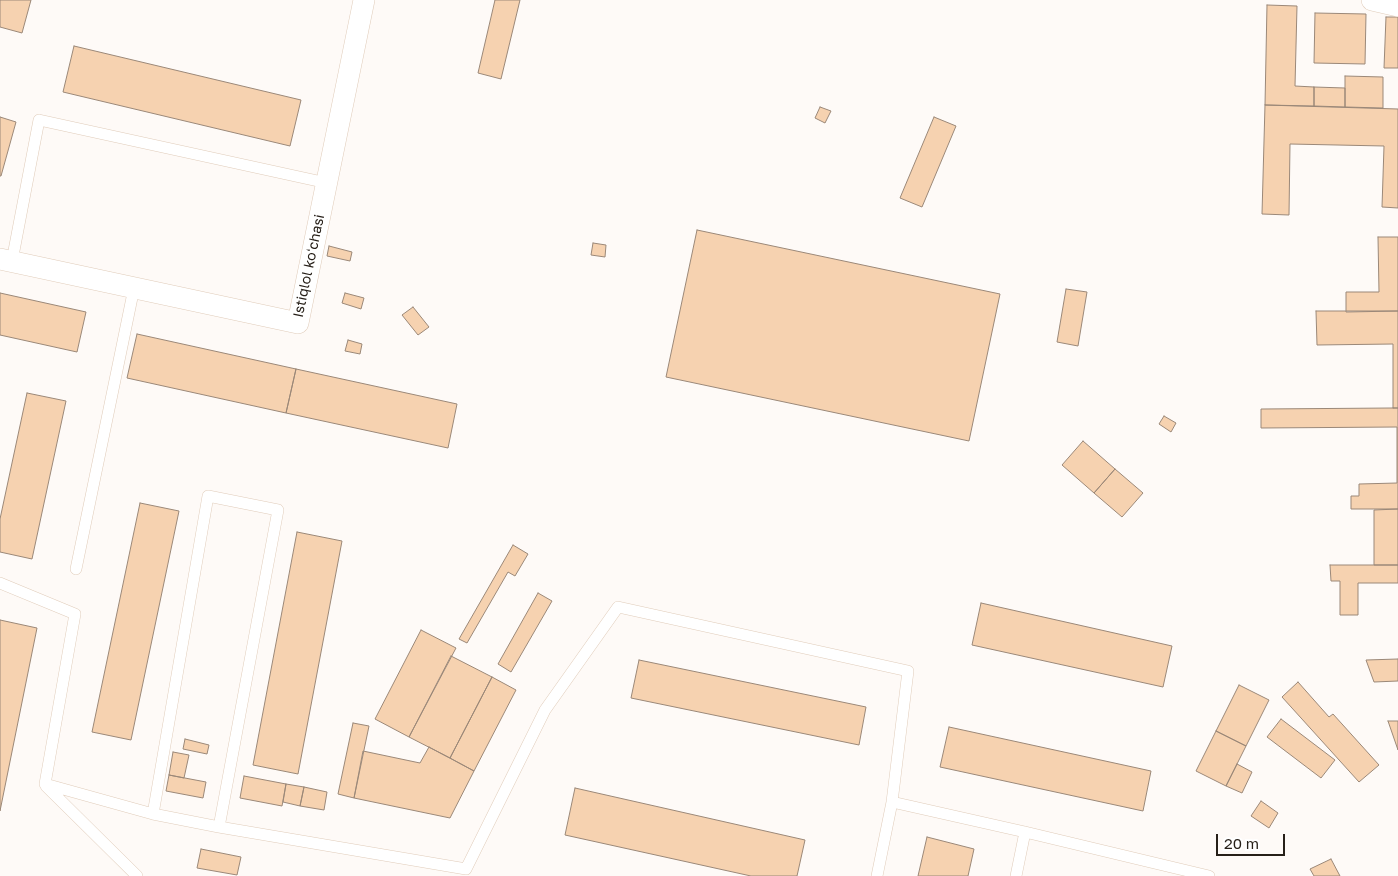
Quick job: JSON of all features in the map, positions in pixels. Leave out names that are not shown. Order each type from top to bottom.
[{"type":"street","name":"Istiqlol koʻchasi","points":[[6,260],[298,323],[364,0]]},
{"type":"street","points":[[1372,0],[1398,6]]},
{"type":"lane","points":[[6,260],[39,120],[326,183]]},
{"type":"lane","points":[[76,569],[134,288]]},
{"type":"lane","points":[[153,814],[208,496],[278,510],[219,828]]},
{"type":"lane","points":[[0,583],[75,614],[45,784]]},
{"type":"lane","points":[[45,784],[153,814],[219,828],[466,869],[545,710],[618,607],[908,671],[892,802],[878,876]]},
{"type":"lane","points":[[45,784],[137,876]]},
{"type":"lane","points":[[892,802],[1208,876]]},
{"type":"lane","points":[[1016,876],[1025,832]]},
{"type":"building","points":[[0,0],[31,0],[22,33],[0,27]]},
{"type":"building","points":[[495,0],[520,0],[501,79],[478,73]]},
{"type":"building","points":[[1267,5],[1297,6],[1295,86],[1314,87],[1314,106],[1265,105]]},
{"type":"building","points":[[1315,13],[1366,14],[1365,64],[1314,63]]},
{"type":"building","points":[[1386,17],[1398,17],[1398,68],[1384,68]]},
{"type":"building","points":[[74,46],[301,100],[290,146],[63,92]]},
{"type":"building","points":[[1345,76],[1383,77],[1383,108],[1345,107]]},
{"type":"building","points":[[1314,87],[1345,88],[1345,107],[1314,106]]},
{"type":"building","points":[[1265,105],[1398,109],[1398,208],[1382,207],[1384,146],[1290,144],[1289,215],[1262,214]]},
{"type":"building","points":[[820,107],[831,111],[825,123],[815,118]]},
{"type":"building","points":[[0,117],[16,122],[1,176],[0,176]]},
{"type":"building","points":[[934,117],[956,126],[922,207],[900,198]]},
{"type":"building","points":[[697,230],[1000,294],[969,441],[666,377]]},
{"type":"building","points":[[1378,237],[1398,237],[1398,311],[1346,312],[1346,292],[1379,292]]},
{"type":"building","points":[[593,243],[606,245],[605,257],[591,255]]},
{"type":"building","points":[[329,246],[352,252],[350,261],[327,256]]},
{"type":"building","points":[[1066,289],[1087,292],[1078,346],[1057,342]]},
{"type":"building","points":[[0,293],[86,312],[77,352],[0,335]]},
{"type":"building","points":[[345,293],[364,298],[361,309],[342,303]]},
{"type":"building","points":[[413,307],[429,327],[418,335],[402,315]]},
{"type":"building","points":[[1316,311],[1398,311],[1398,408],[1393,408],[1393,344],[1317,345]]},
{"type":"building","points":[[137,334],[296,369],[286,413],[127,378]]},
{"type":"building","points":[[348,340],[362,344],[360,354],[345,351]]},
{"type":"building","points":[[296,369],[457,404],[448,448],[286,413]]},
{"type":"building","points":[[27,393],[66,401],[32,559],[0,552],[0,519]]},
{"type":"building","points":[[1398,408],[1398,509],[1351,509],[1351,496],[1359,496],[1359,484],[1397,483],[1397,427],[1261,428],[1261,409]]},
{"type":"building","points":[[1164,416],[1176,423],[1171,432],[1159,424]]},
{"type":"building","points":[[1083,441],[1115,469],[1094,493],[1062,465]]},
{"type":"building","points":[[1115,469],[1143,493],[1122,517],[1094,493]]},
{"type":"building","points":[[140,503],[179,511],[131,740],[92,732]]},
{"type":"building","points":[[1398,509],[1398,565],[1374,565],[1374,510]]},
{"type":"building","points":[[297,532],[342,541],[298,774],[253,765]]},
{"type":"building","points":[[513,545],[528,554],[515,576],[508,572],[467,643],[459,639]]},
{"type":"building","points":[[1330,565],[1398,565],[1398,583],[1358,583],[1358,615],[1340,615],[1340,581],[1331,581]]},
{"type":"building","points":[[538,593],[552,601],[511,672],[498,664]]},
{"type":"building","points":[[981,603],[1172,646],[1163,687],[972,645]]},
{"type":"building","points":[[0,620],[37,628],[0,811]]},
{"type":"building","points":[[421,630],[456,648],[409,737],[375,719]]},
{"type":"building","points":[[451,656],[492,677],[450,758],[409,737]]},
{"type":"building","points":[[1398,659],[1398,681],[1374,682],[1366,660]]},
{"type":"building","points":[[639,660],[866,707],[859,745],[631,698]]},
{"type":"building","points":[[492,677],[516,690],[474,771],[450,758]]},
{"type":"building","points":[[1298,682],[1329,717],[1333,714],[1379,765],[1359,782],[1282,697]]},
{"type":"building","points":[[1239,685],[1269,700],[1246,746],[1216,731]]},
{"type":"building","points":[[1281,719],[1335,760],[1321,778],[1267,737]]},
{"type":"building","points":[[1388,721],[1398,721],[1398,750]]},
{"type":"building","points":[[353,723],[369,726],[354,798],[338,794]]},
{"type":"building","points":[[949,727],[1151,771],[1143,811],[940,767]]},
{"type":"building","points":[[1216,731],[1246,746],[1226,786],[1196,771]]},
{"type":"building","points":[[185,739],[209,745],[207,754],[183,749]]},
{"type":"building","points":[[429,747],[474,771],[450,818],[354,798],[363,751],[420,763]]},
{"type":"building","points":[[173,752],[189,755],[184,778],[169,775]]},
{"type":"building","points":[[1237,764],[1252,772],[1242,793],[1226,786]]},
{"type":"building","points":[[169,775],[206,782],[203,798],[166,791]]},
{"type":"building","points":[[244,776],[286,784],[282,806],[240,798]]},
{"type":"building","points":[[286,784],[304,787],[300,806],[283,802]]},
{"type":"building","points":[[304,787],[327,792],[324,810],[300,806]]},
{"type":"building","points":[[575,788],[805,840],[797,876],[751,876],[565,835]]},
{"type":"building","points":[[1261,801],[1278,813],[1269,828],[1251,816]]},
{"type":"building","points":[[927,837],[974,849],[968,876],[918,876]]},
{"type":"building","points":[[201,849],[241,857],[237,875],[197,868]]},
{"type":"building","points":[[1331,859],[1340,876],[1314,876],[1310,869]]}]
